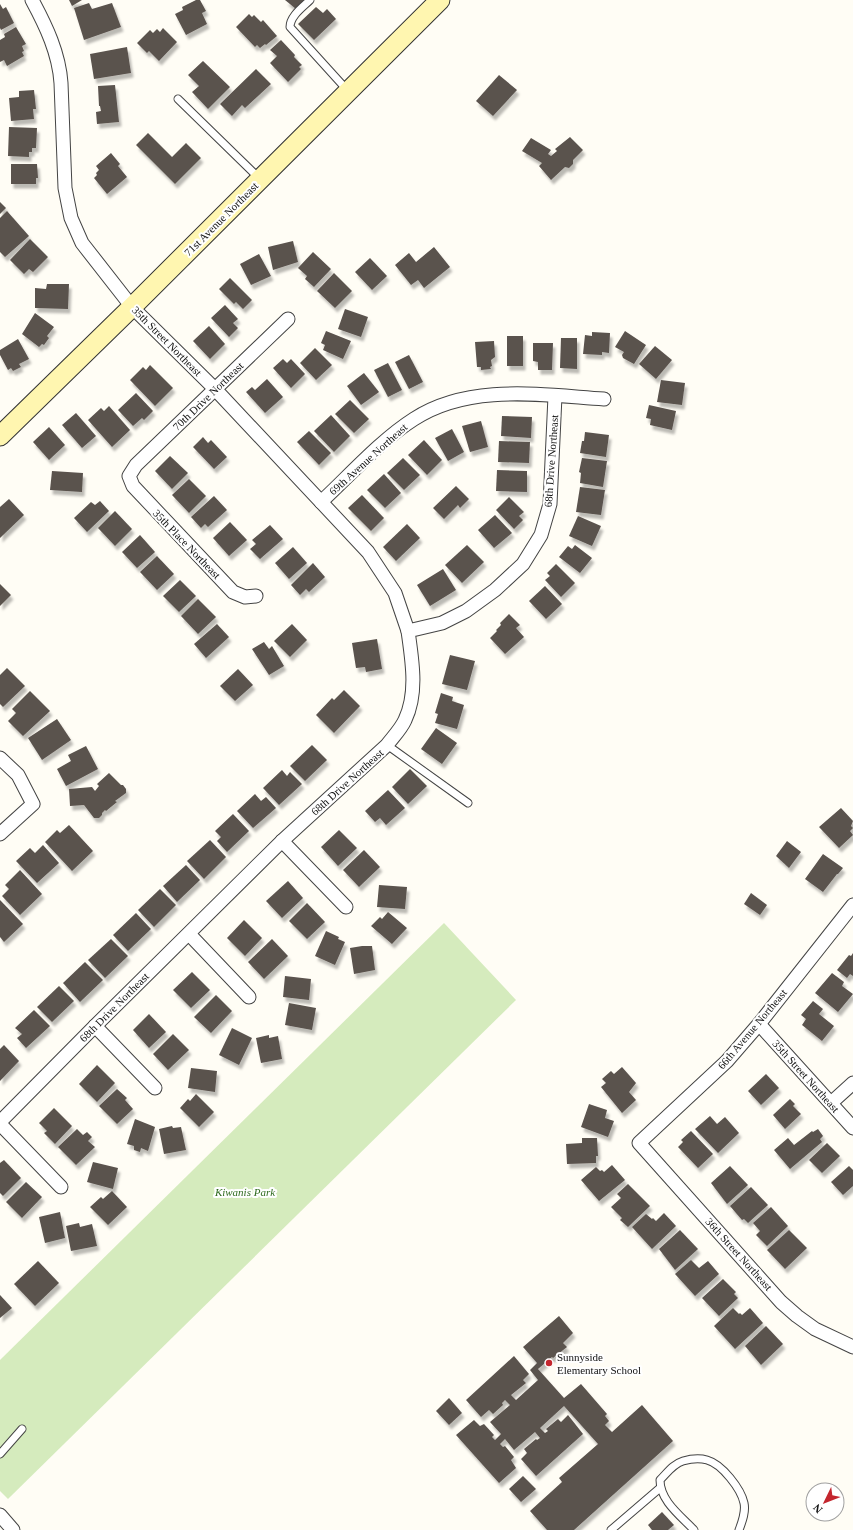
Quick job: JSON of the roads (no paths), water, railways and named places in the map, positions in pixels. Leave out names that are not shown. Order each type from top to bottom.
[{"type":"street","name":"35th Street Northeast","points":[[32,0],[52,42],[60,66],[65,188],[71,218],[82,243],[132,307],[215,389],[368,552],[392,587],[408,631]]},
{"type":"street","name":"71st Avenue Northeast","points":[[0,436],[132,307],[440,0]]},
{"type":"street","name":"70th Drive Northeast","points":[[129,476],[136,465],[288,319]]},
{"type":"street","name":"69th Avenue Northeast","points":[[321,502],[384,442],[414,419],[435,408],[466,398],[510,394],[604,398]]},
{"type":"street","name":"68th Drive Northeast","points":[[0,1123],[95,1026],[282,841],[387,745],[405,720],[411,702],[414,668],[408,631],[442,623],[466,611],[495,590],[523,564],[541,534],[550,504],[555,396]]},
{"type":"street","name":"35th Place Northeast","points":[[129,476],[132,486],[233,592],[245,597],[256,596]]},
{"type":"street","points":[[0,758],[18,775],[33,804],[0,834]]},
{"type":"street","points":[[282,841],[346,907]]},
{"type":"street","name":"66th Avenue Northeast","points":[[639,1143],[727,1061],[759,1024],[853,905]]},
{"type":"street","points":[[189,934],[249,997]]},
{"type":"street","name":"35th Street Northeast","points":[[759,1024],[853,1128]]},
{"type":"street","points":[[95,1026],[155,1088]]},
{"type":"street","points":[[831,1103],[853,1082]]},
{"type":"street","points":[[0,1123],[61,1187]]},
{"type":"street","name":"36th Street Northeast","points":[[639,1143],[781,1302],[815,1329],[853,1347]]},
{"type":"street","points":[[0,1515],[13,1530]]},
{"type":"lane","points":[[310,0],[293,18],[290,23],[290,27],[348,91]]},
{"type":"lane","points":[[178,99],[260,179]]},
{"type":"lane","points":[[387,745],[468,803]]},
{"type":"lane","points":[[0,1454],[22,1428]]},
{"type":"lane","points":[[694,1530],[664,1498],[660,1488],[660,1480],[675,1465],[694,1459],[708,1460],[718,1466],[729,1477],[740,1492],[744,1504],[743,1520],[739,1530]]},
{"type":"lane","points":[[611,1530],[660,1488]]},
{"type":"place","name":"Sunnyside Elementary School","points":[[549,1363]]},
{"type":"park label","name":"Kiwanis Park","points":[[245,1192]]}]
